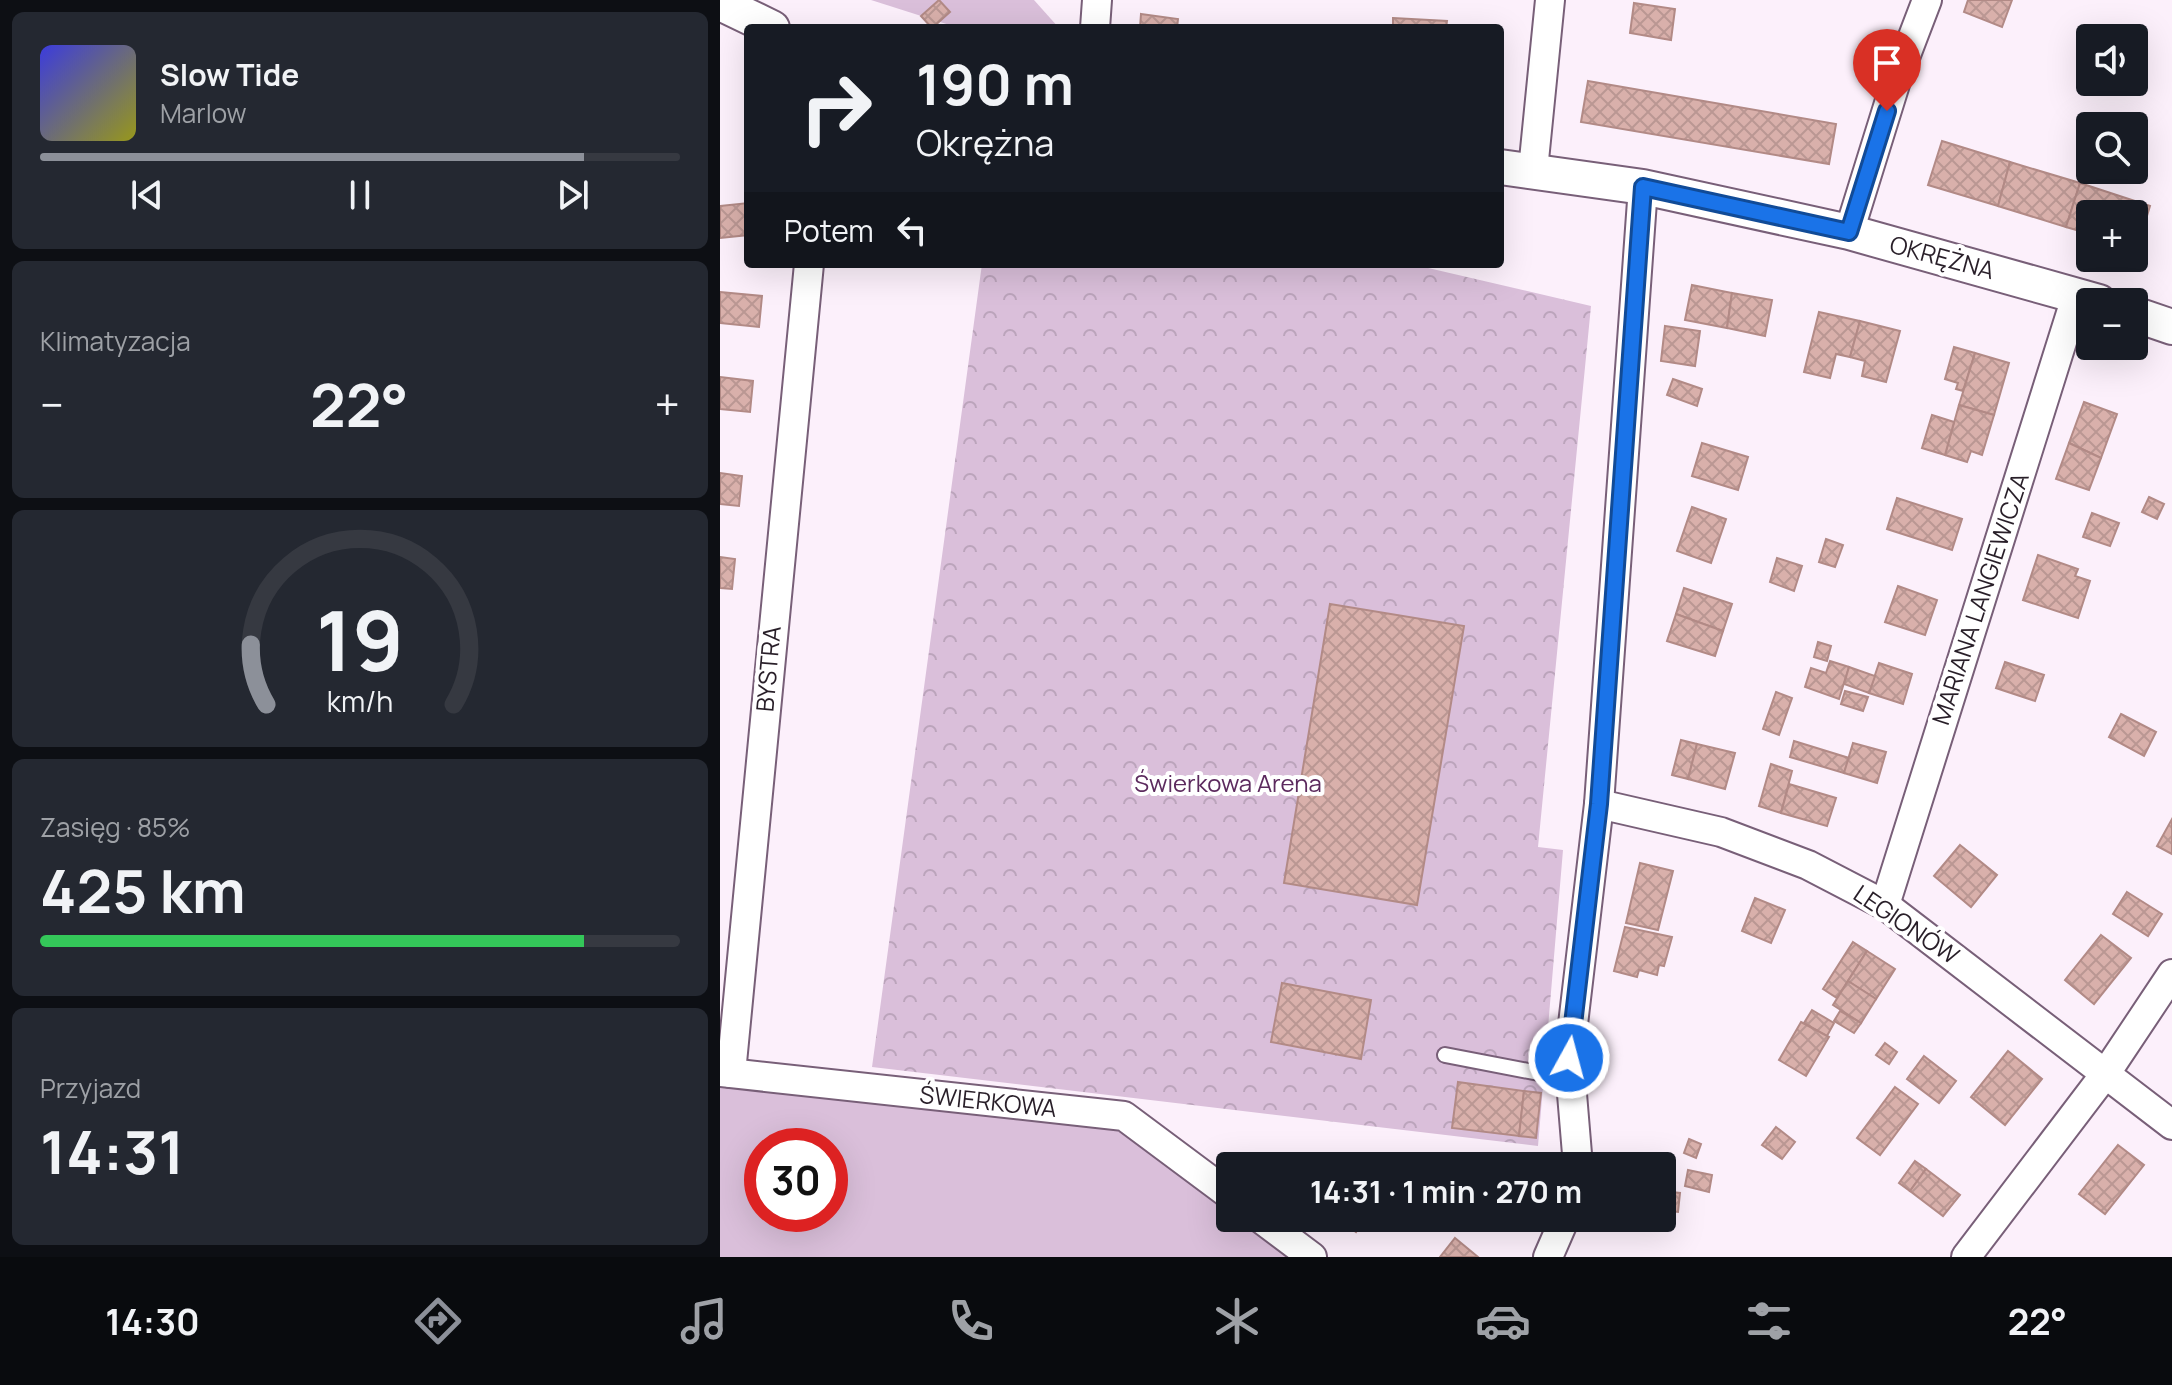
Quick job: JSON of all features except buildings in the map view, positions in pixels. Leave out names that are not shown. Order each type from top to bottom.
[{"type":"street","points":[[1095,24],[1097,0]]},
{"type":"street","points":[[1516,168],[1550,0]]},
{"type":"street","points":[[1849,232],[1896,81],[1927,0]]},
{"type":"street","points":[[720,3],[764,24]]},
{"type":"street","name":"OKRĘŻNA","points":[[1516,168],[1643,187],[1849,232],[2076,295]]},
{"type":"street","points":[[1577,1152],[1569,1058],[1599,804],[1643,187]]},
{"type":"street","name":"BYSTRA","points":[[725,1072],[809,268]]},
{"type":"street","points":[[2148,319],[2172,327]]},
{"type":"street","name":"MARIANA LANGIEWICZA","points":[[1885,905],[2076,334]]},
{"type":"street","name":"LEGIONÓW","points":[[1599,804],[1721,832],[1808,865],[1885,905],[2172,1125]]},
{"type":"street","points":[[1966,1257],[2106,1073],[2172,974]]},
{"type":"street","name":"ŚWIERKOWA","points":[[725,1072],[1124,1116],[1216,1185]]},
{"type":"street","points":[[1279,1232],[1312,1257]]},
{"type":"street","points":[[1548,1257],[1559,1232]]},
{"type":"lane","points":[[1445,1055],[1544,1074],[1571,1075]]},
{"type":"green space","points":[[871,0],[1034,0],[1055,24],[946,24]]},
{"type":"green space","name":"Świerkowa Arena","points":[[981,268],[1428,268],[1591,306],[1538,847],[1563,850],[1538,1146],[872,1067]]},
{"type":"green space","points":[[720,1087],[1121,1127],[1216,1198],[1216,1232],[1261,1232],[1294,1257],[720,1257]]},
{"type":"route","points":[[1569,1058],[1599,804],[1643,187],[1849,232],[1887,111]]}]
